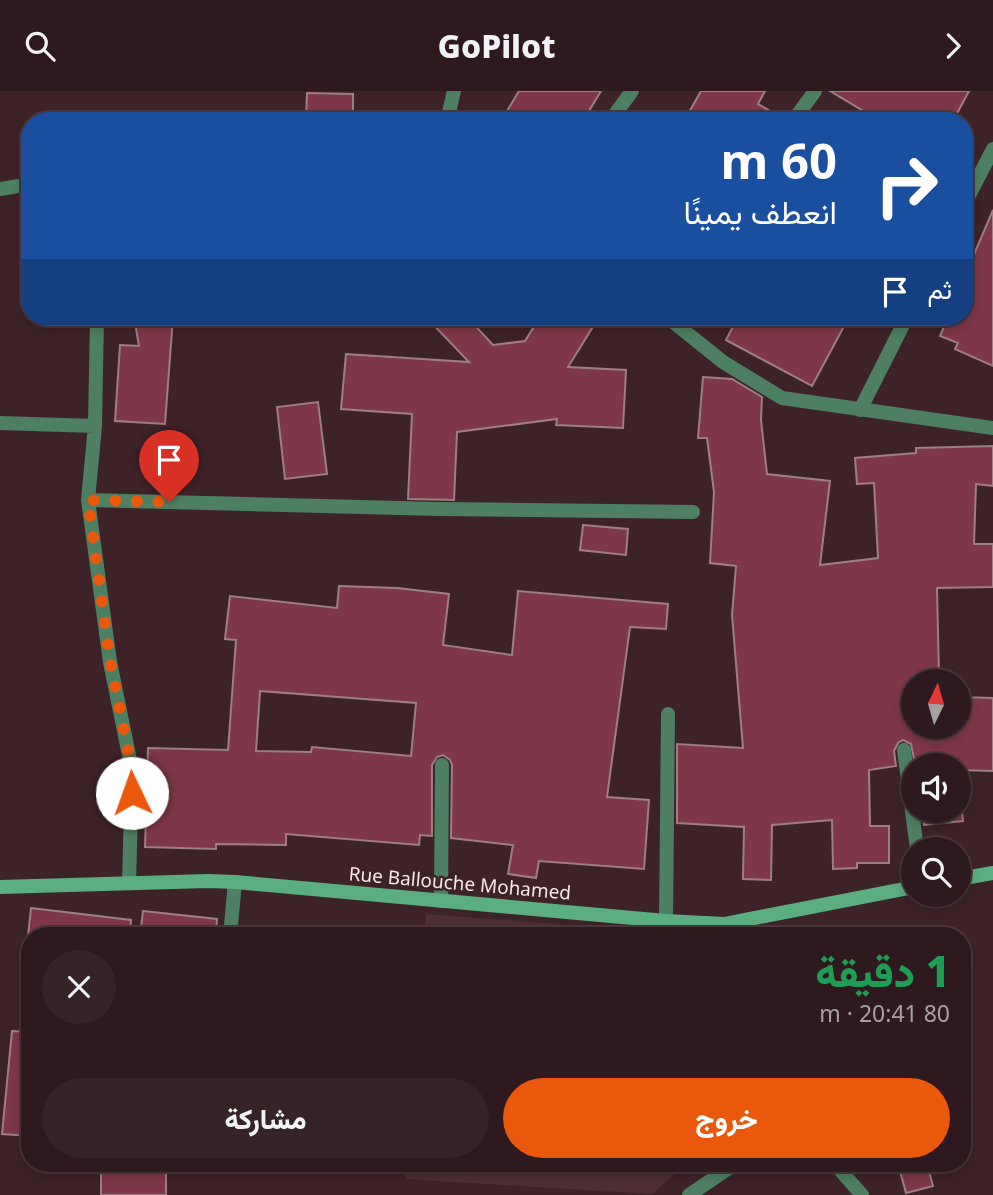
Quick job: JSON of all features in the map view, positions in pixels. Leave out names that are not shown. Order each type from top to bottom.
[{"type":"street","points":[[449,112],[454,91]]},
{"type":"street","points":[[617,112],[632,91]]},
{"type":"street","points":[[800,112],[815,91]]},
{"type":"street","points":[[973,188],[993,149]]},
{"type":"street","points":[[0,189],[21,186]]},
{"type":"street","points":[[97,326],[95,426],[88,500],[110,661],[132,770],[130,883]]},
{"type":"street","points":[[678,326],[723,362],[782,398],[993,428]]},
{"type":"street","points":[[860,410],[902,326]]},
{"type":"street","points":[[0,423],[95,426]]},
{"type":"street","points":[[88,500],[693,512]]},
{"type":"street","points":[[666,921],[668,714]]},
{"type":"street","points":[[904,750],[915,837]]},
{"type":"street","points":[[441,901],[442,765]]},
{"type":"street","points":[[971,877],[993,873]]},
{"type":"street","points":[[231,927],[234,882]]},
{"type":"street","name":"Rue Ballouche Mohamed","points":[[0,887],[234,882],[666,921],[706,927]]},
{"type":"street","name":"Rue Ballouche Mohamed","points":[[739,927],[901,890]]},
{"type":"street","points":[[689,1195],[723,1172]]},
{"type":"street","points":[[842,1172],[862,1195]]},
{"type":"shaded area","points":[[426,914],[594,927],[425,927]]},
{"type":"shaded area","points":[[405,1172],[677,1172],[652,1194],[405,1179]]},
{"type":"building","points":[[519,91],[601,91],[588,112],[506,112]]},
{"type":"building","points":[[701,91],[765,91],[758,104],[772,112],[689,112]]},
{"type":"building","points":[[830,91],[969,91],[958,112],[865,112]]},
{"type":"building","points":[[307,93],[353,94],[353,112],[306,112]]},
{"type":"building","points":[[993,210],[993,366],[955,349],[958,343],[940,336],[944,326],[973,326],[973,257]]},
{"type":"building","points":[[136,326],[172,326],[165,424],[115,421],[120,345],[139,346]]},
{"type":"building","points":[[435,326],[475,326],[493,345],[525,341],[534,326],[593,326],[568,367],[626,370],[623,428],[556,425],[557,419],[457,432],[454,500],[408,499],[412,414],[341,409],[346,354],[469,362]]},
{"type":"building","points":[[733,326],[844,326],[812,386],[726,340]]},
{"type":"building","points":[[703,377],[732,379],[762,397],[761,420],[767,474],[830,481],[820,565],[878,558],[874,483],[857,484],[855,458],[916,453],[916,448],[993,446],[993,486],[976,484],[974,544],[993,544],[993,587],[937,588],[939,669],[901,669],[901,739],[971,739],[971,697],[993,698],[993,771],[971,770],[971,753],[913,753],[911,744],[903,740],[898,743],[894,751],[896,766],[869,770],[870,826],[889,826],[889,863],[857,863],[857,868],[833,869],[832,820],[772,825],[771,880],[743,879],[744,827],[677,823],[677,744],[743,748],[732,615],[736,566],[710,563],[714,492],[707,438],[698,438]]},
{"type":"building","points":[[318,402],[327,474],[285,479],[277,407]]},
{"type":"building","points":[[583,525],[628,529],[626,555],[580,550]]},
{"type":"building","points":[[339,586],[397,588],[449,594],[443,645],[512,655],[518,591],[668,604],[666,629],[630,627],[607,797],[649,800],[644,869],[539,861],[536,878],[508,874],[513,845],[451,838],[452,765],[443,755],[437,757],[432,765],[432,836],[420,835],[419,845],[286,834],[286,845],[216,844],[216,849],[145,847],[148,748],[228,750],[236,640],[225,639],[230,596],[337,608]],"holes":[[[260,691],[416,703],[411,756],[312,747],[311,752],[256,751]]]},
{"type":"building","points":[[31,908],[131,920],[131,927],[29,927]]},
{"type":"building","points":[[143,911],[217,919],[217,927],[141,927]]},
{"type":"building","points":[[12,1031],[21,1032],[21,1135],[2,1134]]},
{"type":"building","points":[[101,1172],[166,1172],[166,1195],[101,1195]]},
{"type":"building","points":[[900,1172],[929,1172],[933,1186],[906,1193]]},
{"type":"route","points":[[132,793],[132,770],[110,661],[88,500],[169,502]]}]
